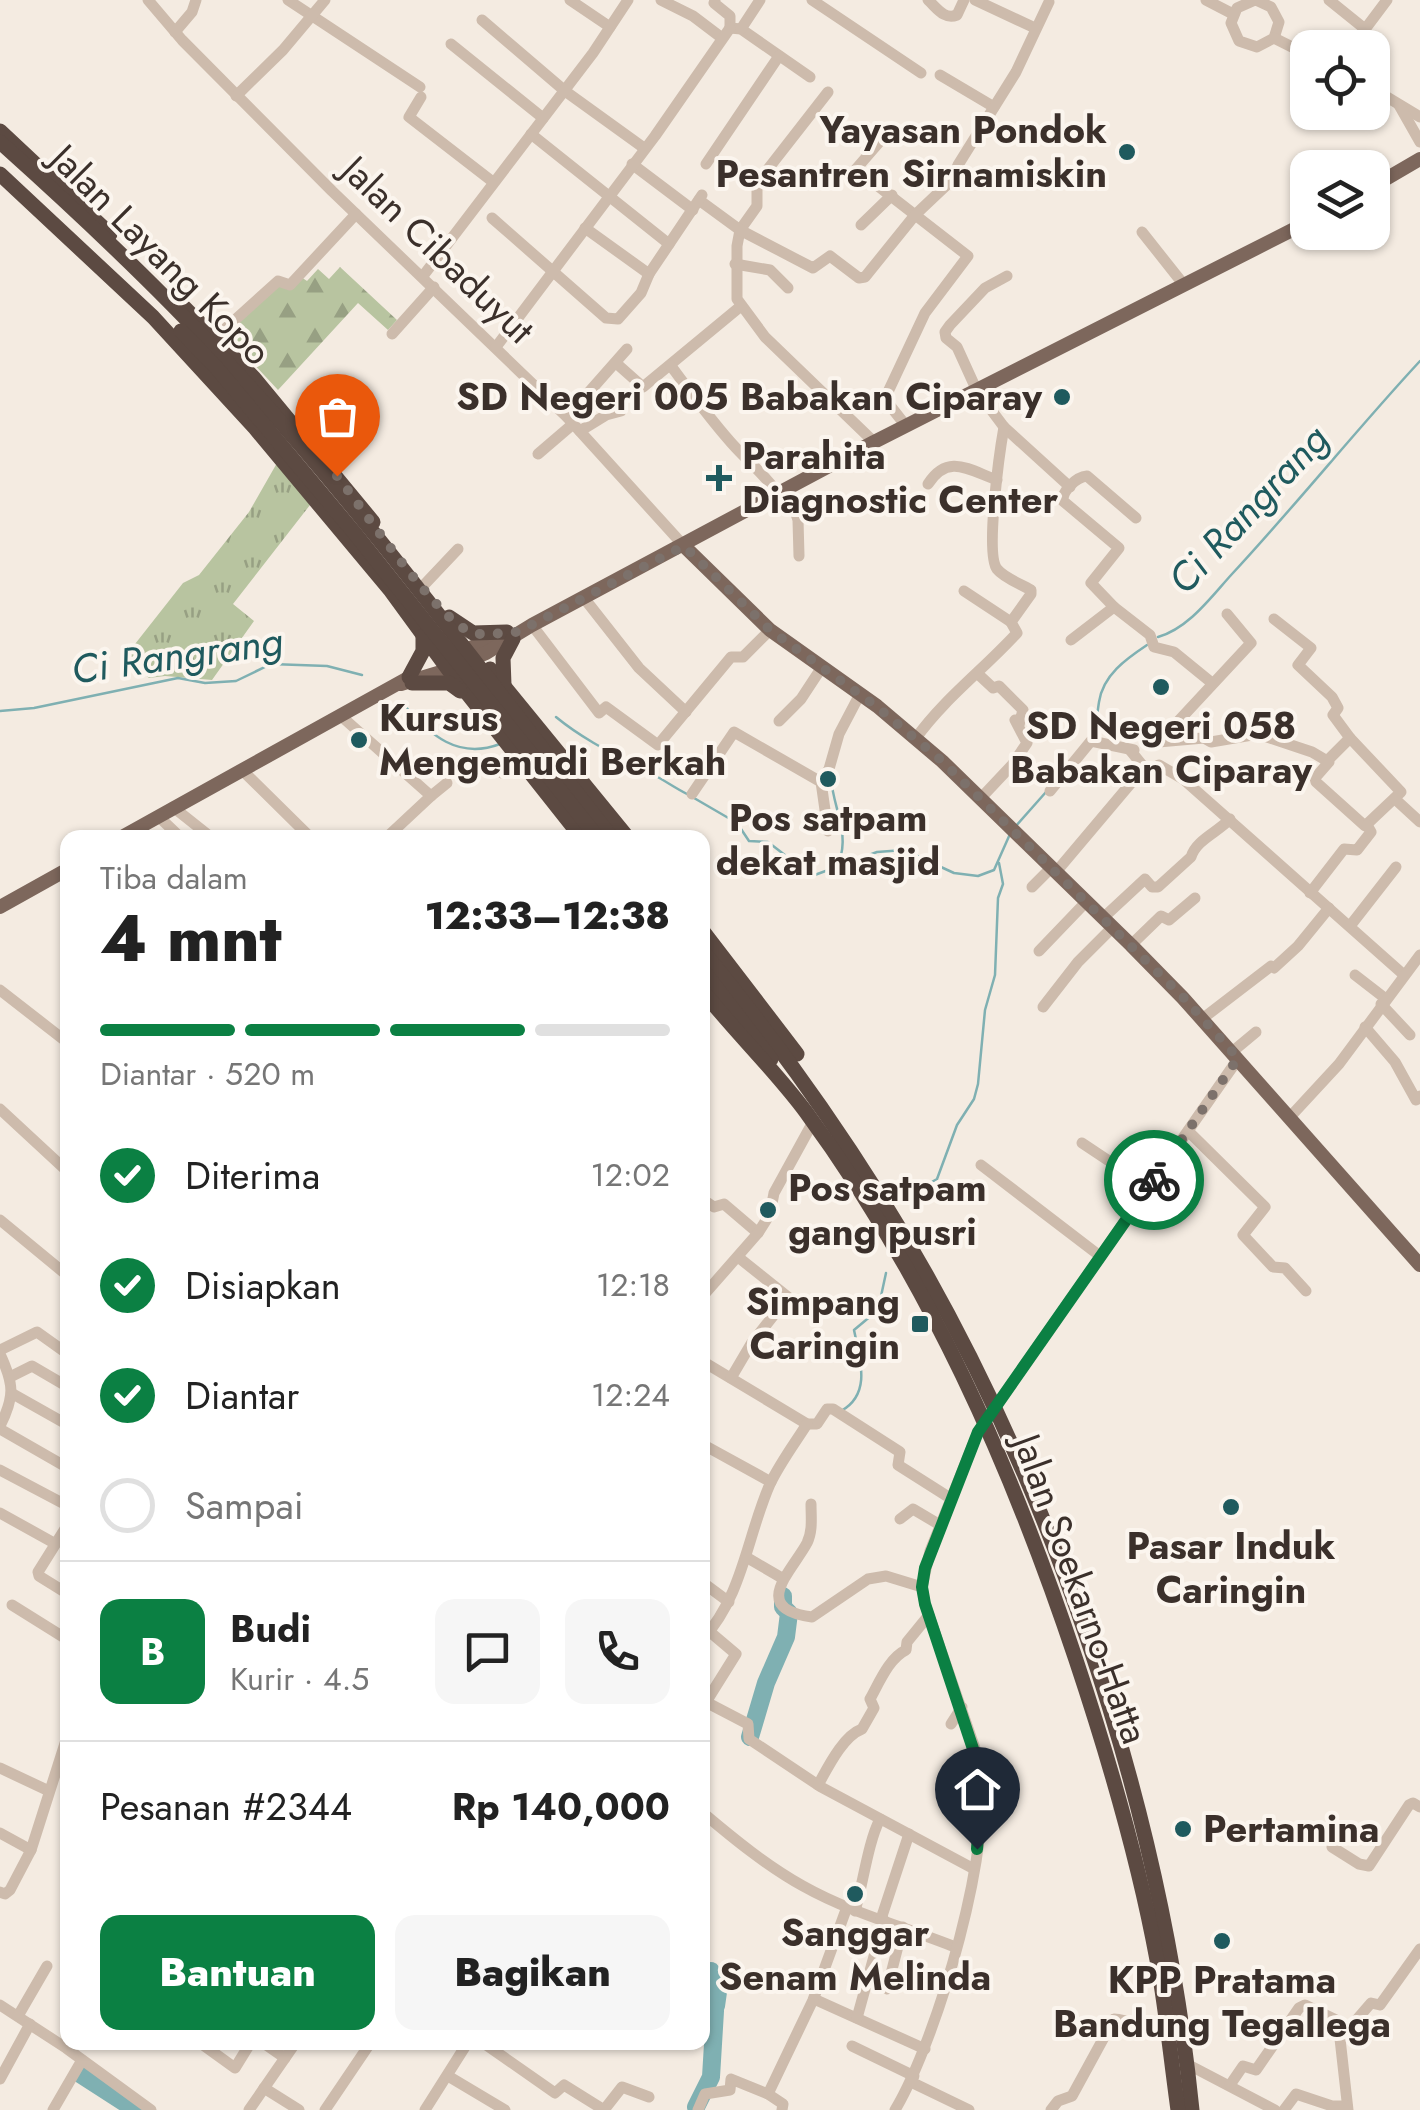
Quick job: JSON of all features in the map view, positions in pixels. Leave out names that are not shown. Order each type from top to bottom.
[{"type":"highway","points":[[0,131],[66,190],[216,338],[300,430],[622,830]]},
{"type":"highway","name":"Jalan Layang Kopo","points":[[0,142],[70,205],[258,398],[362,521],[606,830]]},
{"type":"highway","name":"Jalan Layang Kopo","points":[[0,156],[77,226],[216,366],[592,830]]},
{"type":"highway","points":[[0,174],[160,324],[255,428],[361,555],[576,830]]},
{"type":"highway","points":[[361,555],[369,561],[382,559],[389,547],[386,538]]},
{"type":"highway","points":[[448,616],[473,632],[517,632],[502,666],[506,689]]},
{"type":"highway","points":[[422,632],[423,650],[408,682],[449,684],[478,707]]},
{"type":"highway","points":[[538,781],[534,767],[541,755],[555,752],[564,758]]},
{"type":"highway","name":"Jalan Soekarno-Hatta","points":[[710,940],[778,1026],[862,1154],[933,1273],[940,1303]]},
{"type":"highway","points":[[710,961],[759,1030],[808,1115]]},
{"type":"highway","points":[[710,978],[759,1030]]},
{"type":"highway","name":"Jalan Soekarno-Hatta","points":[[710,999],[808,1115],[906,1266],[990,1415],[1112,1769],[1157,1959],[1178,2110]]},
{"type":"highway","name":"Jalan Soekarno-Hatta","points":[[759,1030],[804,1082],[880,1195],[940,1303],[1067,1582],[1123,1754],[1164,1922],[1192,2110]]},
{"type":"main road","points":[[1390,176],[1420,159]]},
{"type":"main road","points":[[134,830],[341,716],[584,598],[874,442],[1290,231]]},
{"type":"main road","points":[[684,546],[770,630],[916,738],[1131,945],[1414,1248],[1420,1265]]},
{"type":"main road","points":[[0,907],[60,873]]},
{"type":"street","points":[[175,32],[192,12],[196,0]]},
{"type":"street","points":[[288,0],[421,92],[410,118],[493,182]]},
{"type":"street","points":[[236,96],[324,0]]},
{"type":"street","points":[[570,0],[610,27]]},
{"type":"street","points":[[423,276],[454,240],[628,0]]},
{"type":"street","points":[[661,0],[780,56],[810,77]]},
{"type":"street","points":[[496,347],[731,32],[760,0]]},
{"type":"street","points":[[812,0],[921,73]]},
{"type":"street","points":[[928,0],[952,17],[964,0]]},
{"type":"street","points":[[976,0],[1035,28]]},
{"type":"street","points":[[1206,0],[1233,14]]},
{"type":"street","points":[[1329,0],[1365,29],[1387,0]]},
{"type":"street","points":[[713,1],[727,12],[731,32]]},
{"type":"street","points":[[632,164],[740,230],[813,268],[831,256],[862,278],[914,215],[952,180],[1016,72],[1049,2]]},
{"type":"street","points":[[1264,2],[1276,14],[1278,30],[1274,38],[1257,47],[1239,41],[1231,24],[1233,14],[1242,3],[1264,2]]},
{"type":"street","name":"Jalan Cibaduyut","points":[[154,3],[175,32],[236,96],[573,424],[684,546]]},
{"type":"street","points":[[482,20],[564,90],[644,148]]},
{"type":"street","points":[[1274,38],[1290,46]]},
{"type":"street","points":[[451,44],[543,118]]},
{"type":"street","points":[[706,164],[780,56]]},
{"type":"street","points":[[940,75],[994,107]]},
{"type":"street","points":[[828,92],[756,183],[758,206],[740,230],[736,297],[765,338],[874,442]]},
{"type":"street","points":[[1390,97],[1420,116]]},
{"type":"street","points":[[1398,101],[1420,142]]},
{"type":"street","points":[[532,134],[669,244]]},
{"type":"street","points":[[882,139],[856,169],[968,258],[925,313],[886,398],[906,426]]},
{"type":"street","points":[[860,225],[892,196]]},
{"type":"street","points":[[492,218],[613,320],[634,302],[698,202]]},
{"type":"street","points":[[216,338],[278,281],[290,285],[356,214]]},
{"type":"street","points":[[585,228],[649,274]]},
{"type":"street","points":[[1142,232],[1184,285]]},
{"type":"street","points":[[735,264],[770,270],[788,288]]},
{"type":"street","points":[[1007,276],[985,288],[945,332],[950,343],[958,347],[976,391],[1004,426],[1070,487]]},
{"type":"street","points":[[392,334],[434,287]]},
{"type":"street","points":[[616,362],[643,387],[742,307]]},
{"type":"street","points":[[538,454],[573,424],[628,349]]},
{"type":"street","points":[[671,366],[737,450],[784,492],[798,520],[799,556]]},
{"type":"street","points":[[573,424],[621,411]]},
{"type":"street","points":[[916,738],[954,690],[978,674],[1014,628],[1032,591],[1000,572],[993,563],[992,534],[1004,426]]},
{"type":"street","points":[[928,484],[937,470],[954,464],[997,480]]},
{"type":"street","points":[[1136,518],[1087,476],[1070,487],[1062,501],[1118,546],[1113,558],[1090,583],[1152,641],[1174,652],[1212,683]]},
{"type":"street","points":[[422,586],[458,548]]},
{"type":"street","points":[[964,592],[1014,628]]},
{"type":"street","points":[[584,598],[637,666],[686,712]]},
{"type":"street","points":[[1072,640],[1114,606]]},
{"type":"street","points":[[1050,791],[1090,741],[1130,750],[1172,730],[1251,643],[1227,614]]},
{"type":"street","points":[[1274,619],[1311,648],[1298,665],[1338,706],[1332,715],[1350,738],[1401,791],[1367,825]]},
{"type":"street","points":[[517,632],[599,712],[606,707],[660,746],[732,656],[743,656],[770,630]]},
{"type":"street","points":[[779,721],[801,699],[822,668]]},
{"type":"street","points":[[978,674],[993,688],[999,686],[1023,710],[1018,725],[1027,746],[980,799]]},
{"type":"street","points":[[828,831],[822,782],[839,734],[860,694]]},
{"type":"street","points":[[341,716],[432,796]]},
{"type":"street","points":[[692,794],[734,732],[822,782]]},
{"type":"street","points":[[1147,743],[1204,738],[1211,742],[1258,734],[1328,760]]},
{"type":"street","points":[[1310,893],[1344,850],[1357,850],[1371,832],[1316,780],[1328,760],[1350,738]]},
{"type":"street","points":[[1130,750],[1146,771],[1159,765],[1230,818],[1404,974]]},
{"type":"street","points":[[502,773],[518,754]]},
{"type":"street","points":[[242,770],[303,830]]},
{"type":"street","points":[[1032,887],[1054,870],[1137,776]]},
{"type":"street","points":[[395,830],[447,783]]},
{"type":"street","points":[[1395,799],[1420,822]]},
{"type":"street","points":[[173,808],[202,830]]},
{"type":"street","points":[[158,816],[173,830]]},
{"type":"street","points":[[1042,1006],[1145,879],[1156,888],[1230,818]]},
{"type":"street","points":[[1350,926],[1396,867]]},
{"type":"street","points":[[1131,945],[1161,916],[1169,920],[1196,898]]},
{"type":"street","points":[[1039,951],[1086,902]]},
{"type":"street","points":[[1202,1019],[1284,960],[1329,908]]},
{"type":"street","points":[[1290,1117],[1339,1064],[1420,955]]},
{"type":"street","points":[[1355,974],[1384,1001],[1410,1035]]},
{"type":"street","points":[[0,990],[60,1037]]},
{"type":"street","points":[[1365,1027],[1395,1062],[1418,1098]]},
{"type":"street","points":[[895,2110],[925,2049],[956,1947],[974,1869],[982,1808],[982,1776],[922,1587],[940,1525],[970,1448],[990,1415],[1188,1131],[1235,1055],[1256,1032]]},
{"type":"street","points":[[0,1109],[60,1165]]},
{"type":"street","points":[[710,1288],[770,1214],[774,1193],[808,1115]]},
{"type":"street","points":[[1188,1131],[1265,1207],[1242,1235],[1273,1267],[1285,1268],[1306,1291]]},
{"type":"street","points":[[1082,1143],[1127,1173],[1126,1180],[1145,1192]]},
{"type":"street","points":[[981,1165],[1100,1256]]},
{"type":"street","points":[[710,1204],[724,1204],[758,1233]]},
{"type":"street","points":[[0,1220],[60,1269]]},
{"type":"street","points":[[731,1378],[751,1344],[788,1297],[738,1257]]},
{"type":"street","points":[[60,1348],[37,1332],[0,1352],[13,1394],[0,1428],[60,1463]]},
{"type":"street","points":[[10,1378],[32,1366],[60,1382]]},
{"type":"street","points":[[710,1366],[807,1424],[817,1424],[827,1410],[833,1409],[900,1452],[898,1465],[950,1498]]},
{"type":"street","points":[[13,1394],[60,1421]]},
{"type":"street","points":[[710,1630],[729,1602],[771,1482],[807,1424]]},
{"type":"street","points":[[710,1448],[771,1482]]},
{"type":"street","points":[[0,1470],[60,1502]]},
{"type":"street","points":[[811,1504],[809,1540],[778,1590],[785,1607],[808,1617],[834,1605],[868,1579],[886,1576],[922,1587]]},
{"type":"street","points":[[900,1519],[913,1509],[940,1525]]},
{"type":"street","points":[[0,1513],[54,1543]]},
{"type":"street","points":[[60,1535],[38,1570],[39,1576],[60,1589]]},
{"type":"street","points":[[746,1557],[782,1578]]},
{"type":"street","points":[[710,1588],[729,1602]]},
{"type":"street","points":[[12,1605],[60,1635]]},
{"type":"street","points":[[818,1785],[848,1739],[862,1729],[874,1708],[870,1699],[878,1685],[928,1615]]},
{"type":"street","points":[[710,1638],[736,1654],[710,1698]]},
{"type":"street","points":[[710,1705],[748,1724],[751,1741],[818,1785],[974,1869]]},
{"type":"street","points":[[951,1724],[962,1707]]},
{"type":"street","points":[[0,1892],[10,1890],[31,1850],[60,1758]]},
{"type":"street","points":[[0,1768],[49,1791]]},
{"type":"street","points":[[1332,1846],[1369,1866],[1409,1805],[1420,1808]]},
{"type":"street","points":[[710,1818],[782,1874],[851,1909],[956,1947]]},
{"type":"street","points":[[768,2094],[814,1999],[851,1909],[870,1856],[872,1834],[880,1819]]},
{"type":"street","points":[[0,1833],[31,1850]]},
{"type":"street","points":[[857,2018],[909,1834]]},
{"type":"street","points":[[887,1989],[903,1926]]},
{"type":"street","points":[[1340,2039],[1371,2003],[1380,2006],[1420,1948]]},
{"type":"street","points":[[18,2016],[47,1966]]},
{"type":"street","points":[[814,1999],[925,2049]]},
{"type":"street","points":[[1230,2085],[1243,2066],[1256,2070],[1303,2005],[1336,2020],[1348,2108],[1296,2094],[1284,2110]]},
{"type":"street","points":[[0,2006],[60,2041]]},
{"type":"street","points":[[1052,2110],[1058,2101],[1072,2096],[1114,2018],[1148,2032],[1168,2033]]},
{"type":"street","points":[[0,2079],[30,2024]]},
{"type":"street","points":[[852,2046],[969,2110]]},
{"type":"street","points":[[73,2050],[152,2110]]},
{"type":"street","points":[[210,2050],[235,2068],[246,2050]]},
{"type":"street","points":[[274,2050],[285,2058]]},
{"type":"street","points":[[249,2110],[290,2050]]},
{"type":"street","points":[[325,2110],[366,2050]]},
{"type":"street","points":[[425,2110],[463,2050]]},
{"type":"street","points":[[493,2050],[554,2093],[564,2085],[604,2110],[622,2087],[649,2097]]},
{"type":"street","points":[[53,2110],[82,2060]]},
{"type":"street","points":[[1187,2064],[1275,2110]]},
{"type":"street","points":[[448,2076],[505,2110]]},
{"type":"street","points":[[700,2109],[704,2094],[730,2090],[731,2079],[768,2094],[784,2104],[782,2110]]},
{"type":"street","points":[[264,2088],[300,2110]]},
{"type":"green space","points":[[340,267],[397,320],[388,330],[358,303],[278,390],[224,332],[279,282],[301,277],[307,281],[318,269],[329,279]]},
{"type":"green space","points":[[277,463],[310,505],[233,604],[254,621],[212,680],[149,678],[124,658],[183,583],[199,575],[249,512]]},
{"type":"waterway","name":"Ci Rangrang","points":[[1158,637],[1180,627],[1208,602],[1420,361]]},
{"type":"waterway","name":"Ci Rangrang","points":[[1091,735],[1105,684],[1124,662],[1147,645]]},
{"type":"waterway","name":"Ci Rangrang","points":[[0,711],[34,708],[178,678],[205,683],[236,681],[271,664],[327,666],[362,675]]},
{"type":"waterway","name":"Ci Rangrang","points":[[404,705],[435,735],[458,747],[500,744]]},
{"type":"waterway","name":"Ci Rangrang","points":[[556,717],[590,741],[687,794]]},
{"type":"waterway","points":[[831,778],[843,840],[839,862]]},
{"type":"waterway","name":"Ci Rangrang","points":[[1015,827],[1046,792]]},
{"type":"waterway","name":"Ci Rangrang","points":[[694,798],[737,823],[749,841],[768,842],[812,876],[877,852],[904,850],[954,873],[978,876],[994,870],[1010,834]]},
{"type":"waterway","points":[[898,1201],[937,1179],[957,1125],[974,1099],[985,1010],[995,975],[998,898],[1003,884],[999,863]]},
{"type":"waterway","points":[[1154,1170],[1172,1142]]},
{"type":"waterway","points":[[841,1411],[851,1404],[860,1386],[861,1364],[854,1330],[878,1310],[886,1273]]},
{"type":"waterway","points":[[750,1737],[766,1683],[786,1637],[789,1613],[783,1607],[783,1596]]},
{"type":"waterway","points":[[711,1971],[719,1985],[716,2006]]},
{"type":"waterway","points":[[696,2107],[711,2077],[715,2011]]},
{"type":"waterway","points":[[80,2074],[136,2110]]},
{"type":"way so far","points":[[337,476],[448,616],[468,631],[518,632],[684,546],[770,630],[916,738],[1131,945],[1238,1058],[1154,1180]]},
{"type":"place","name":"Yayasan Pondok Pesantren Sirnamiskin","points":[[1127,152]]},
{"type":"place","name":"SD Negeri 005 Babakan Ciparay","points":[[1062,397]]},
{"type":"place","name":"Parahita Diagnostic Center","points":[[719,478]]},
{"type":"place","name":"SD Negeri 058 Babakan Ciparay","points":[[1161,687]]},
{"type":"place","name":"Kursus Mengemudi Berkah","points":[[359,740]]},
{"type":"place","name":"Pos satpam dekat masjid","points":[[828,779]]},
{"type":"place","name":"Pos satpam gang pusri","points":[[768,1210]]},
{"type":"place","name":"Simpang Caringin","points":[[920,1324]]},
{"type":"place","name":"Pasar Induk Caringin","points":[[1231,1507]]},
{"type":"place","name":"Pertamina","points":[[1183,1829]]},
{"type":"place","name":"Sanggar Senam Melinda","points":[[855,1894]]},
{"type":"place","name":"KPP Pratama Bandung Tegallega","points":[[1222,1941]]},
{"type":"route","points":[[977,1849],[982,1776],[925,1604],[925,1568],[978,1432],[1154,1180]]}]
